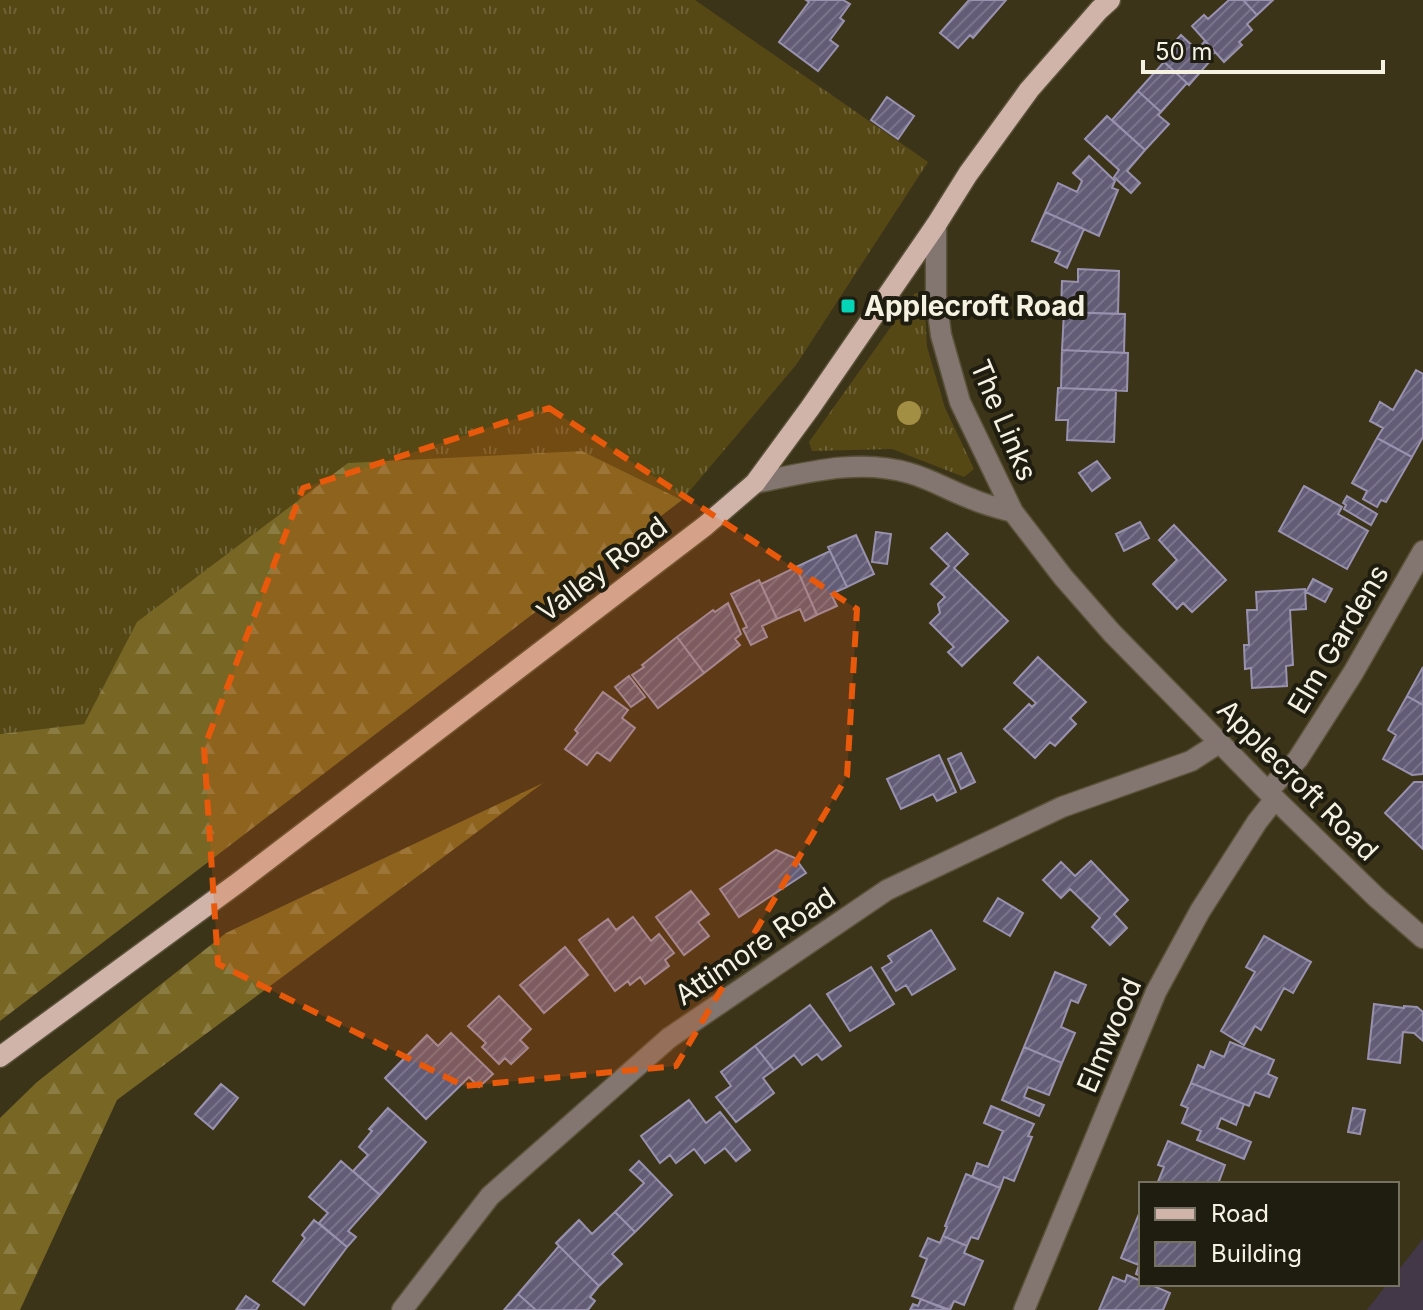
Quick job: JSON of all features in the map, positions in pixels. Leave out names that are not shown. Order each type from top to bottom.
[{"type":"main road","name":"Valley Road","points":[[0,1057],[376,778],[705,526],[755,483],[1029,90],[1110,0]]},
{"type":"street","name":"The Links","points":[[936,225],[936,296],[941,335],[960,402],[1013,512]]},
{"type":"street","name":"The Links","points":[[755,483],[841,467],[874,467],[906,472],[972,500],[1013,512]]},
{"type":"street","name":"Applecroft Road","points":[[1013,512],[1063,577],[1112,633],[1271,795],[1423,938]]},
{"type":"street","name":"Elm Gardens","points":[[1271,795],[1353,673],[1423,551]]},
{"type":"street","name":"Attimore Road","points":[[402,1310],[490,1196],[669,1038],[887,890],[1062,807],[1191,761],[1219,743]]},
{"type":"street","name":"Elmwood","points":[[1024,1310],[1156,992],[1200,911],[1271,795]]},
{"type":"highlighted area","points":[[549,408],[857,609],[847,776],[676,1066],[464,1086],[218,964],[204,748],[303,488]]},
{"type":"shaded area","points":[[1423,1239],[1423,1310],[1367,1310],[1385,1286],[1399,1286],[1399,1269]]},
{"type":"green space","points":[[0,0],[695,0],[928,162],[796,365],[682,500],[582,451],[138,622],[84,724],[0,734]]},
{"type":"green space","points":[[915,293],[924,295],[927,347],[945,408],[974,469],[964,477],[892,449],[812,451],[809,442]]},
{"type":"green space","points":[[582,451],[682,500],[0,1021],[0,734],[84,724],[137,622],[348,463]]},
{"type":"green space","points":[[543,783],[117,1100],[20,1310],[0,1310],[0,1118],[37,1082],[226,933]]},
{"type":"building","points":[[806,0],[843,0],[850,4],[840,18],[844,21],[830,40],[838,46],[818,71],[779,42],[809,2]]},
{"type":"building","points":[[969,0],[1006,0],[973,38],[970,35],[958,48],[940,33]]},
{"type":"building","points":[[1229,0],[1243,0],[1257,15],[1247,24],[1252,30],[1239,42],[1242,45],[1224,62],[1192,26],[1204,15],[1208,19]]},
{"type":"building","points":[[1243,0],[1273,0],[1257,15]]},
{"type":"building","points":[[1181,35],[1197,50],[1205,41],[1215,52],[1189,85],[1160,58]]},
{"type":"building","points":[[1164,62],[1187,83],[1161,112],[1138,91]]},
{"type":"building","points":[[1138,91],[1169,124],[1145,150],[1112,120]]},
{"type":"building","points":[[887,97],[914,116],[898,139],[871,120]]},
{"type":"building","points":[[1107,116],[1145,150],[1127,171],[1140,183],[1131,193],[1114,177],[1119,170],[1085,139]]},
{"type":"building","points":[[1089,156],[1115,181],[1112,188],[1118,190],[1099,236],[1045,212],[1058,183],[1077,192],[1082,181],[1073,173]]},
{"type":"building","points":[[1045,212],[1084,229],[1067,268],[1055,262],[1060,252],[1032,241]]},
{"type":"building","points":[[1078,269],[1119,271],[1118,314],[1061,312],[1062,281],[1078,282]]},
{"type":"building","points":[[1064,312],[1125,314],[1124,353],[1062,350]]},
{"type":"building","points":[[1062,350],[1128,353],[1127,391],[1061,388]]},
{"type":"building","points":[[1416,370],[1423,374],[1423,437],[1412,457],[1377,438],[1383,428],[1370,421],[1380,402],[1393,410]]},
{"type":"building","points":[[1058,388],[1116,390],[1114,442],[1067,440],[1068,420],[1056,420]]},
{"type":"building","points":[[1377,438],[1412,457],[1386,502],[1381,500],[1377,507],[1363,499],[1367,491],[1352,483]]},
{"type":"building","points":[[1097,461],[1110,478],[1092,491],[1079,473]]},
{"type":"building","points":[[1304,486],[1342,507],[1338,514],[1368,531],[1347,569],[1279,531]]},
{"type":"building","points":[[1347,496],[1377,514],[1371,525],[1344,509]]},
{"type":"building","points":[[1140,522],[1149,538],[1124,551],[1116,534]]},
{"type":"building","points":[[1174,525],[1226,580],[1192,612],[1183,603],[1177,609],[1153,584],[1177,560],[1159,540]]},
{"type":"building","points":[[876,532],[891,534],[887,564],[872,562]]},
{"type":"building","points":[[947,533],[968,554],[954,568],[1008,621],[962,666],[948,652],[954,647],[930,623],[940,613],[938,604],[945,597],[931,584],[949,566],[931,548]]},
{"type":"building","points":[[856,535],[874,574],[847,587],[828,547]]},
{"type":"building","points":[[830,551],[847,587],[831,594],[837,606],[817,615],[796,567]]},
{"type":"building","points":[[796,567],[817,615],[805,621],[800,609],[777,619],[761,584]]},
{"type":"building","points":[[1313,579],[1332,589],[1325,602],[1306,592]]},
{"type":"building","points":[[759,580],[777,619],[762,626],[767,637],[751,645],[743,629],[747,627],[731,594]]},
{"type":"building","points":[[1305,589],[1306,609],[1290,610],[1293,665],[1286,666],[1287,686],[1252,688],[1251,668],[1245,669],[1244,645],[1249,645],[1247,610],[1257,610],[1256,592]]},
{"type":"building","points":[[728,603],[741,634],[735,639],[740,645],[704,673],[677,637],[713,610],[715,612]]},
{"type":"building","points":[[677,637],[704,673],[658,708],[632,675]]},
{"type":"building","points":[[1038,657],[1086,702],[1070,718],[1076,724],[1055,746],[1050,742],[1035,758],[1004,729],[1029,704],[1032,707],[1036,703],[1014,683]]},
{"type":"building","points":[[1423,667],[1423,705],[1407,696]]},
{"type":"building","points":[[629,676],[645,697],[631,707],[615,687]]},
{"type":"building","points":[[603,692],[628,710],[622,718],[635,728],[610,761],[597,752],[587,765],[565,749]]},
{"type":"building","points":[[1407,696],[1423,705],[1423,774],[1412,775],[1383,759],[1396,735],[1388,730]]},
{"type":"building","points":[[961,753],[975,782],[961,789],[948,759]]},
{"type":"building","points":[[939,755],[956,792],[937,801],[933,794],[901,809],[887,779]]},
{"type":"building","points":[[1414,782],[1423,782],[1423,849],[1385,813]]},
{"type":"building","points":[[776,850],[795,858],[806,873],[739,917],[720,889]]},
{"type":"building","points":[[1091,861],[1128,900],[1114,914],[1127,928],[1110,945],[1092,927],[1100,918],[1070,889],[1061,898],[1043,880],[1061,862],[1075,876]]},
{"type":"building","points":[[691,891],[709,914],[698,922],[709,936],[684,955],[656,917]]},
{"type":"building","points":[[998,898],[1023,913],[1010,936],[984,921]]},
{"type":"building","points":[[633,917],[651,941],[659,934],[674,953],[665,960],[669,966],[645,984],[640,977],[615,991],[579,940],[608,919],[616,930]]},
{"type":"building","points":[[931,930],[955,969],[912,995],[906,985],[896,991],[882,968],[892,962],[888,956]]},
{"type":"building","points":[[1264,936],[1311,962],[1293,993],[1284,988],[1261,1030],[1255,1026],[1244,1045],[1221,1031],[1255,972],[1246,967]]},
{"type":"building","points":[[565,947],[588,975],[544,1013],[520,985]]},
{"type":"building","points":[[871,967],[894,1004],[850,1031],[827,994]]},
{"type":"building","points":[[1055,972],[1086,985],[1078,1003],[1071,1000],[1061,1027],[1075,1033],[1062,1063],[1024,1047]]},
{"type":"building","points":[[499,996],[531,1029],[520,1040],[528,1048],[511,1064],[505,1058],[499,1064],[482,1047],[486,1043],[468,1026]]},
{"type":"building","points":[[1374,1004],[1417,1007],[1423,1012],[1423,1041],[1414,1033],[1403,1032],[1400,1063],[1368,1059]]},
{"type":"building","points":[[810,1005],[841,1046],[822,1060],[817,1054],[802,1065],[794,1055],[774,1070],[755,1046]]},
{"type":"building","points":[[451,1033],[493,1074],[479,1087],[469,1077],[426,1119],[385,1078],[427,1035],[438,1046]]},
{"type":"building","points":[[1230,1042],[1274,1060],[1268,1074],[1277,1078],[1269,1097],[1255,1092],[1249,1106],[1191,1083],[1198,1065],[1204,1068],[1211,1051],[1224,1057]]},
{"type":"building","points":[[755,1046],[774,1070],[763,1078],[774,1093],[736,1122],[716,1097],[731,1086],[721,1072]]},
{"type":"building","points":[[1024,1047],[1062,1063],[1049,1095],[1028,1087],[1024,1097],[1044,1105],[1039,1116],[1002,1100]]},
{"type":"building","points":[[1191,1083],[1244,1104],[1236,1125],[1221,1118],[1217,1128],[1251,1142],[1244,1159],[1197,1140],[1201,1131],[1182,1123],[1188,1108],[1181,1105]]},
{"type":"building","points":[[221,1084],[238,1098],[213,1129],[195,1114]]},
{"type":"building","points":[[689,1100],[706,1123],[720,1112],[750,1150],[736,1161],[725,1148],[705,1163],[694,1149],[676,1163],[670,1155],[660,1163],[641,1136]]},
{"type":"building","points":[[991,1106],[1034,1124],[1028,1136],[1032,1137],[1014,1181],[1004,1177],[1000,1188],[972,1177],[977,1163],[988,1167],[1003,1131],[984,1123]]},
{"type":"building","points":[[388,1108],[426,1142],[380,1195],[353,1171],[368,1155],[359,1147],[372,1131],[369,1129]]},
{"type":"building","points":[[1353,1108],[1365,1110],[1360,1134],[1348,1132]]},
{"type":"building","points":[[1168,1141],[1225,1165],[1219,1182],[1158,1182],[1164,1167],[1158,1165]]},
{"type":"building","points":[[341,1161],[380,1195],[348,1231],[356,1237],[347,1247],[319,1223],[328,1213],[309,1197]]},
{"type":"building","points":[[639,1161],[672,1195],[635,1232],[615,1212],[644,1183],[630,1170]]},
{"type":"building","points":[[966,1174],[1000,1188],[978,1239],[971,1237],[967,1246],[943,1236]]},
{"type":"building","points":[[615,1212],[635,1232],[612,1254],[622,1264],[599,1286],[556,1243],[579,1220],[592,1234]]},
{"type":"building","points":[[1139,1214],[1139,1265],[1121,1258]]},
{"type":"building","points":[[314,1220],[347,1247],[304,1305],[273,1281],[305,1238],[302,1235]]},
{"type":"building","points":[[943,1236],[967,1246],[964,1253],[983,1261],[964,1305],[954,1301],[950,1310],[912,1296],[927,1259],[920,1256],[928,1238],[940,1243]]},
{"type":"building","points":[[559,1246],[599,1286],[590,1297],[595,1301],[588,1310],[536,1310],[518,1294]]},
{"type":"building","points":[[1127,1275],[1139,1280],[1139,1286],[1154,1286],[1170,1293],[1163,1310],[1099,1310],[1113,1277],[1125,1282]]},
{"type":"building","points":[[518,1294],[536,1310],[504,1310]]},
{"type":"building","points":[[246,1296],[259,1305],[256,1310],[236,1310]]},
{"type":"building","points":[[921,1299],[947,1310],[910,1310],[913,1304],[918,1306]]},
{"type":"place","name":"Applecroft Road","points":[[848,306]]}]
